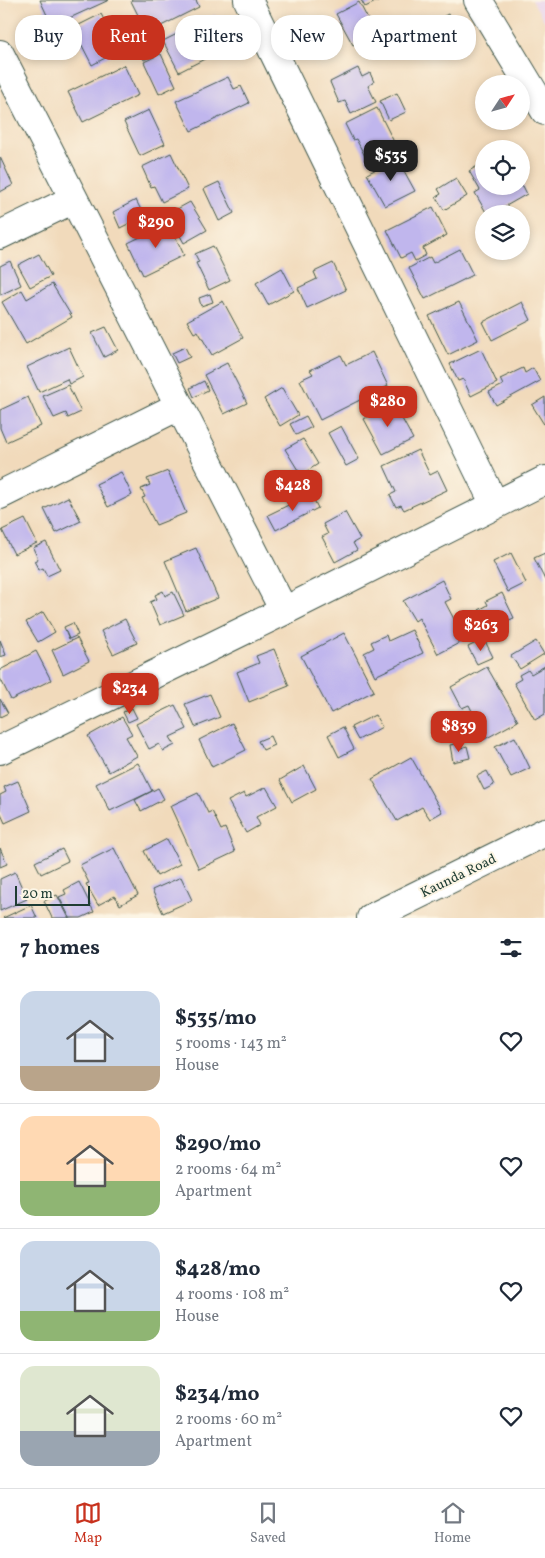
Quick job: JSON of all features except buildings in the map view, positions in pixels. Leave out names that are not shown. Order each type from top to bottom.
[{"type":"street","points":[[248,0],[495,505]]},
{"type":"street","points":[[478,0],[545,111]]},
{"type":"street","points":[[0,54],[284,611]]},
{"type":"street","points":[[0,235],[74,199]]},
{"type":"street","points":[[0,494],[179,406]]},
{"type":"street","points":[[0,750],[284,611],[545,480]]},
{"type":"street","name":"Kaunda Road","points":[[371,918],[545,832]]},
{"type":"shaded area","points":[[532,0],[545,0],[545,22]]}]
